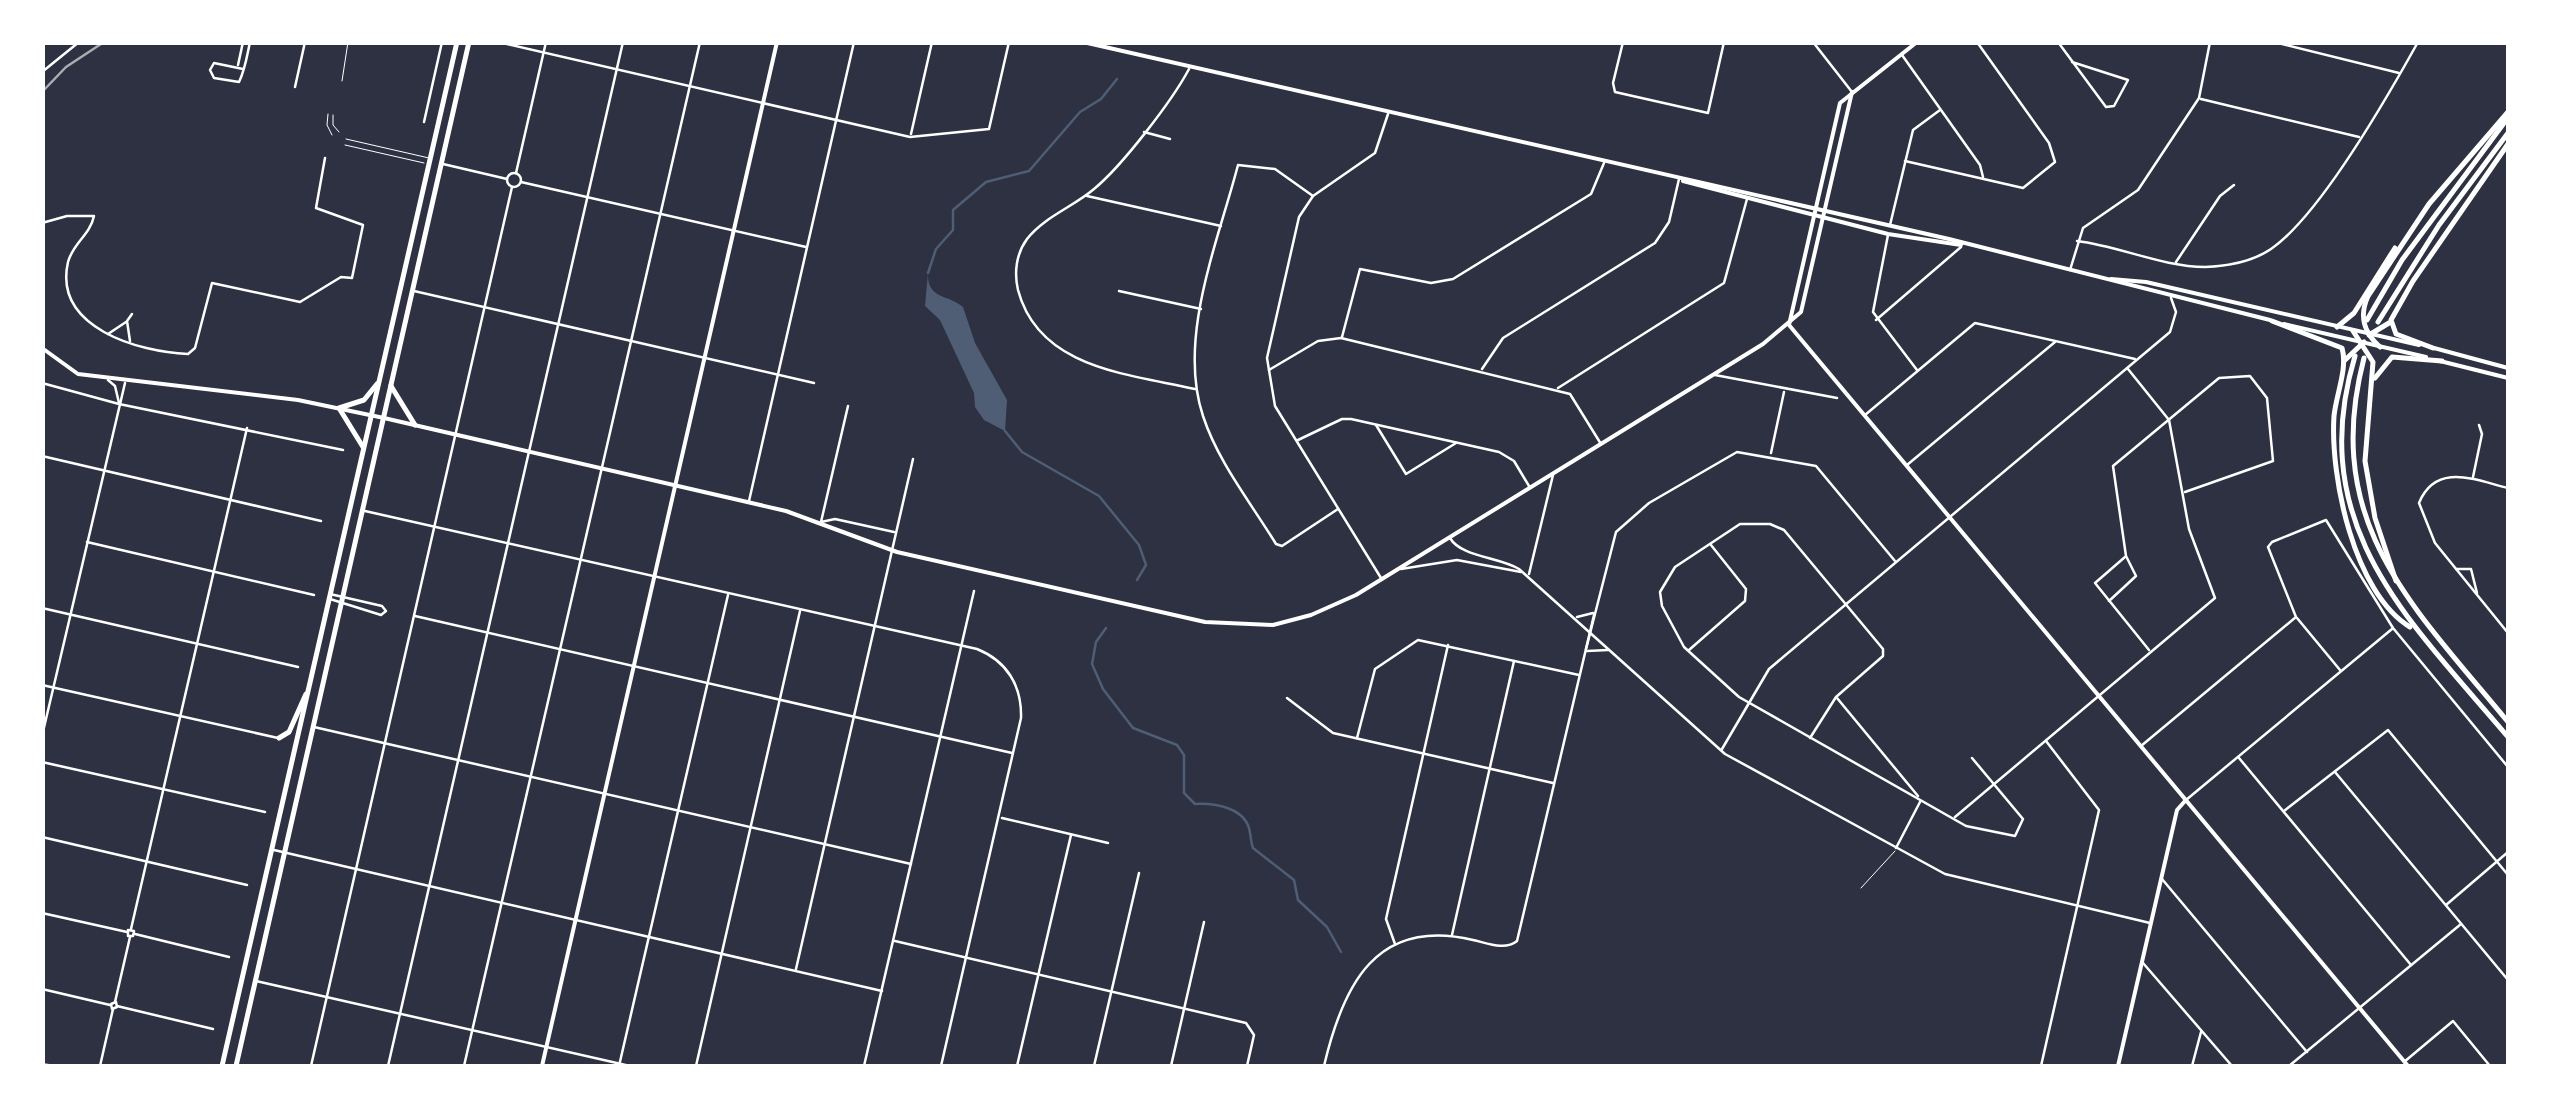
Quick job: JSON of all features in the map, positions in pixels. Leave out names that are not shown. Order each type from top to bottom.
[{"type":"main road","points":[[222,1066],[457,42]]},
{"type":"main road","points":[[236,1066],[469,42]]},
{"type":"main road","points":[[2337,327],[2354,313],[2376,274],[2508,114]]},
{"type":"main road","points":[[2368,320],[2402,260],[2508,114]]},
{"type":"main road","points":[[2378,322],[2439,225],[2508,134]]},
{"type":"main road","points":[[2371,338],[2391,320],[2413,280],[2508,144]]},
{"type":"main road","points":[[2380,347],[2363,326],[2362,310],[2401,243]]},
{"type":"main road","points":[[2391,320],[2396,334],[2433,348]]},
{"type":"main road","points":[[2272,321],[2338,344],[2344,361],[2334,420],[2339,494],[2352,539],[2374,583],[2402,622],[2412,628]]},
{"type":"main road","points":[[2353,331],[2373,362],[2365,461],[2375,518],[2396,584]]},
{"type":"main road","points":[[2352,340],[2383,338]]},
{"type":"main road","points":[[2344,361],[2361,340]]},
{"type":"main road","points":[[2355,356],[2342,442],[2352,510],[2382,583],[2412,628],[2508,737]]},
{"type":"main road","points":[[2371,385],[2392,357],[2442,361]]},
{"type":"main road","points":[[2364,358],[2355,402],[2354,464],[2375,545],[2396,584],[2508,722]]},
{"type":"main road","points":[[364,449],[339,408],[364,400],[379,381]]},
{"type":"main road","points":[[391,384],[415,425]]},
{"type":"main road","points":[[279,738],[289,732],[308,691]]},
{"type":"street","points":[[42,72],[79,42]]},
{"type":"street","points":[[240,69],[244,42]]},
{"type":"street","points":[[240,69],[214,64],[210,70],[214,78],[235,83],[250,42]]},
{"type":"street","points":[[294,87],[305,42]]},
{"type":"street","points":[[424,122],[442,42]]},
{"type":"street","points":[[521,182],[516,173],[546,42]]},
{"type":"street","points":[[388,1066],[623,42]]},
{"type":"street","points":[[464,1066],[700,42]]},
{"type":"street","points":[[542,1066],[777,42]]},
{"type":"street","points":[[748,502],[854,42]]},
{"type":"street","points":[[910,136],[932,42]]},
{"type":"street","points":[[507,44],[910,136],[989,129],[1009,42]]},
{"type":"street","points":[[1083,42],[1824,210],[2352,340]]},
{"type":"street","points":[[1623,42],[1613,83],[1616,92],[1708,114],[1724,42]]},
{"type":"street","points":[[1813,42],[1852,92]]},
{"type":"street","points":[[1789,325],[1840,104],[1918,42]]},
{"type":"street","points":[[1905,161],[2023,188],[2055,162],[2050,144],[1977,42]]},
{"type":"street","points":[[2058,42],[2072,62],[2106,107],[2114,106],[2128,80],[2072,62]]},
{"type":"street","points":[[2070,270],[2084,228],[2138,190],[2198,98],[2210,42]]},
{"type":"street","points":[[2274,42],[2400,73]]},
{"type":"street","points":[[2306,50],[2308,42]]},
{"type":"street","points":[[2077,241],[2176,262],[2234,265],[2269,250],[2294,229],[2360,138],[2418,42]]},
{"type":"street","points":[[1902,54],[1980,165],[1983,177]]},
{"type":"street","points":[[1190,67],[1142,132],[1087,196],[1041,224],[1025,242],[1015,278],[1026,311],[1049,340],[1083,363],[1196,389]]},
{"type":"street","points":[[42,348],[74,373],[339,408],[748,502],[821,522],[892,551],[1231,626],[1273,625],[1311,616],[1382,579],[1789,325],[1801,312],[1852,92]]},
{"type":"street","points":[[2198,98],[2360,138]]},
{"type":"street","points":[[1890,226],[1913,130],[1941,109]]},
{"type":"street","points":[[1382,579],[1275,406],[1268,371],[1290,247],[1300,216],[1313,196],[1374,153],[1388,114]]},
{"type":"street","points":[[1142,132],[1170,140]]},
{"type":"street","points":[[42,223],[67,216],[94,216],[92,227],[69,258],[68,286],[77,310],[108,334],[192,352],[209,286],[216,281],[300,302],[340,277],[352,278],[362,225],[316,208],[325,158]]},
{"type":"street","points":[[1342,338],[1360,268],[1431,283],[1453,279],[1590,194],[1604,162]]},
{"type":"street","points":[[1313,196],[1275,169],[1242,163],[1202,309],[1196,340],[1196,389],[1220,453],[1276,544],[1282,546],[1338,509]]},
{"type":"street","points":[[441,164],[507,178],[516,173]]},
{"type":"street","points":[[310,1066],[512,187],[507,178]]},
{"type":"street","points":[[1679,180],[1888,234],[1963,245]]},
{"type":"street","points":[[1481,371],[1503,338],[1655,243],[1669,222],[1679,180]]},
{"type":"street","points":[[512,187],[521,182],[807,247]]},
{"type":"street","points":[[2176,262],[2220,196],[2234,185]]},
{"type":"street","points":[[1087,196],[1222,227]]},
{"type":"street","points":[[1557,389],[1724,284],[1747,199]]},
{"type":"street","points":[[1888,234],[1873,305],[1875,321],[1918,371]]},
{"type":"street","points":[[1875,321],[1963,245]]},
{"type":"street","points":[[2102,278],[2146,282],[2371,338]]},
{"type":"street","points":[[412,291],[814,383]]},
{"type":"street","points":[[1119,291],[1202,309]]},
{"type":"street","points":[[1721,751],[1770,668],[2170,332],[2176,312],[2171,298]]},
{"type":"street","points":[[108,334],[132,314]]},
{"type":"street","points":[[127,321],[130,341]]},
{"type":"street","points":[[1864,416],[1976,322],[2138,360]]},
{"type":"street","points":[[1789,325],[2406,1064],[2453,1021],[2490,1066]]},
{"type":"street","points":[[1268,371],[1318,341],[1342,338],[1570,394],[1600,444]]},
{"type":"street","points":[[2383,338],[2508,368]]},
{"type":"street","points":[[2361,340],[2508,378]]},
{"type":"street","points":[[1906,466],[2056,341]]},
{"type":"street","points":[[1954,818],[2216,595],[2189,529],[2169,420],[2128,369]]},
{"type":"street","points":[[1714,374],[1784,391],[1837,398]]},
{"type":"street","points":[[2109,601],[2135,580],[2126,556],[2114,466],[2228,374],[2250,376],[2266,398],[2273,462],[2183,492]]},
{"type":"street","points":[[105,378],[114,386],[119,404]]},
{"type":"street","points":[[42,736],[126,380]]},
{"type":"street","points":[[42,383],[119,404],[343,450]]},
{"type":"street","points":[[1770,455],[1784,391]]},
{"type":"street","points":[[821,522],[848,406]]},
{"type":"street","points":[[1298,440],[1342,419],[1375,424],[1509,457],[1530,488]]},
{"type":"street","points":[[1375,424],[1406,474],[1457,442]]},
{"type":"street","points":[[2472,479],[2482,434],[2480,425]]},
{"type":"street","points":[[100,1066],[247,428]]},
{"type":"street","points":[[1324,1066],[1335,1020],[1350,987],[1395,944],[1452,935],[1512,946],[1610,544],[1625,520],[1728,456],[1737,452],[1770,455],[1816,466],[1896,562]]},
{"type":"street","points":[[42,456],[320,522]]},
{"type":"street","points":[[796,971],[913,459]]},
{"type":"street","points":[[1528,576],[1554,473]]},
{"type":"street","points":[[2508,488],[2472,479],[2438,478],[2420,504],[2435,543],[2508,634]]},
{"type":"street","points":[[363,510],[962,647],[996,659],[1016,685],[1022,711],[941,1066]]},
{"type":"street","points":[[821,522],[834,519],[896,533]]},
{"type":"street","points":[[2340,671],[2296,617],[2268,547],[2272,542],[2331,520],[2354,570],[2393,628],[2508,767]]},
{"type":"street","points":[[1810,738],[1836,697],[1883,656],[1884,649],[1784,530],[1754,521],[1740,524],[1675,567],[1660,592],[1662,606],[1688,651],[1748,704],[1966,826],[2015,836],[2022,830],[2024,819],[1972,758]]},
{"type":"street","points":[[1450,538],[1460,550],[1493,556],[1528,576],[1721,751],[1896,848],[1955,878],[2151,924]]},
{"type":"street","points":[[87,542],[314,594]]},
{"type":"street","points":[[1688,651],[1745,600],[1746,589],[1710,544]]},
{"type":"street","points":[[2126,556],[2095,583],[2150,651]]},
{"type":"street","points":[[1396,570],[1457,560],[1522,572]]},
{"type":"street","points":[[2454,569],[2471,568],[2478,598]]},
{"type":"street","points":[[864,1066],[974,590]]},
{"type":"street","points":[[619,1065],[728,594]]},
{"type":"street","points":[[329,596],[382,606],[386,611],[381,615],[343,599]]},
{"type":"street","points":[[42,608],[298,667]]},
{"type":"street","points":[[696,1066],[801,610]]},
{"type":"street","points":[[1574,617],[1594,614]]},
{"type":"street","points":[[414,616],[1014,753]]},
{"type":"street","points":[[2140,748],[2296,617]]},
{"type":"street","points":[[2118,1066],[2177,810],[2393,628]]},
{"type":"street","points":[[1358,738],[1372,678],[1382,662],[1418,640],[1580,676]]},
{"type":"street","points":[[1395,944],[1386,919],[1448,645]]},
{"type":"street","points":[[1586,650],[1610,650]]},
{"type":"street","points":[[1452,935],[1514,660]]},
{"type":"street","points":[[42,685],[279,738]]},
{"type":"street","points":[[1836,697],[1922,800]]},
{"type":"street","points":[[1287,698],[1324,730],[1554,784]]},
{"type":"street","points":[[314,726],[911,864]]},
{"type":"street","points":[[2284,811],[2388,730],[2508,875]]},
{"type":"street","points":[[2041,1066],[2099,810],[2045,740]]},
{"type":"street","points":[[2238,757],[2412,965]]},
{"type":"street","points":[[42,762],[265,812]]},
{"type":"street","points":[[2334,770],[2508,980]]},
{"type":"street","points":[[1896,848],[1922,800]]},
{"type":"street","points":[[999,818],[1108,843]]},
{"type":"street","points":[[1018,1066],[1071,835]]},
{"type":"street","points":[[42,837],[247,885]]},
{"type":"street","points":[[272,850],[882,991]]},
{"type":"street","points":[[2446,904],[2508,852]]},
{"type":"street","points":[[1094,1066],[1138,874]]},
{"type":"street","points":[[2162,878],[2307,1052]]},
{"type":"street","points":[[42,913],[229,957]]},
{"type":"street","points":[[1171,1066],[1204,922]]},
{"type":"street","points":[[2289,1066],[2462,924]]},
{"type":"street","points":[[894,941],[1253,1027],[1247,1066]]},
{"type":"street","points":[[2142,962],[2232,1066]]},
{"type":"street","points":[[256,981],[630,1066]]},
{"type":"street","points":[[42,990],[213,1029]]},
{"type":"street","points":[[2192,1066],[2201,1030]]},
{"type":"lane","points":[[337,80],[348,42]]},
{"type":"lane","points":[[340,76],[342,81]]},
{"type":"lane","points":[[328,114],[327,125],[332,135]]},
{"type":"lane","points":[[334,115],[333,125],[339,132]]},
{"type":"lane","points":[[346,139],[441,164]]},
{"type":"lane","points":[[345,145],[430,161]]},
{"type":"lane","points":[[1861,888],[1887,864],[1896,848]]},
{"type":"water","points":[[928,273],[934,292],[963,307],[975,343],[1007,400],[1005,431],[984,420],[975,407],[974,393],[940,320],[925,306]]},
{"type":"waterway","points":[[928,273],[936,249],[953,230],[953,210],[986,182],[1029,171],[1080,112],[1101,99],[1117,79]]},
{"type":"waterway","points":[[1005,431],[1022,452],[1099,496],[1139,545],[1146,565],[1137,580]]},
{"type":"waterway","points":[[1106,628],[1096,642],[1092,664],[1103,689],[1133,728],[1177,745],[1184,755],[1184,793],[1195,804],[1221,806],[1243,818],[1253,848],[1294,880],[1298,900],[1327,927],[1341,952]]},
{"type":"tram line","points":[[42,92],[66,67],[104,42]]}]
